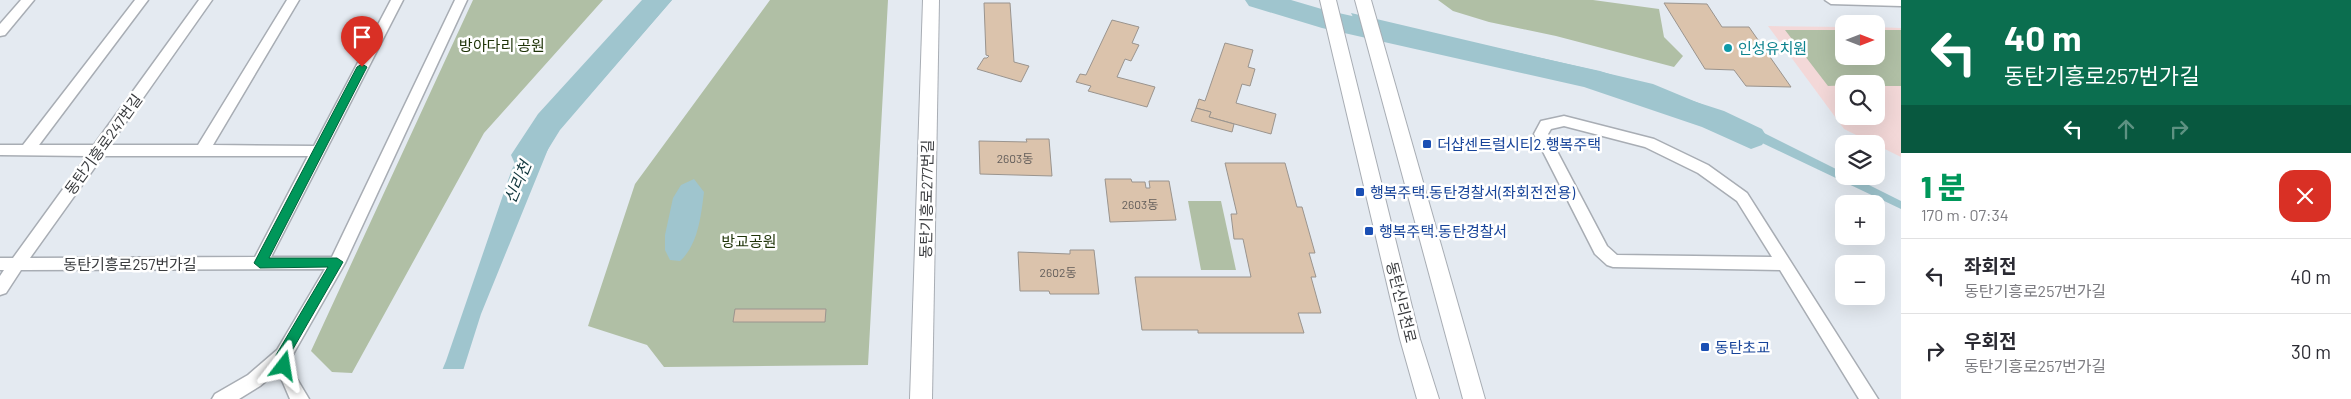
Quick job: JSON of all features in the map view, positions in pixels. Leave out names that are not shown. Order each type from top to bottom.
[{"type":"street","points":[[0,32],[28,0]]},
{"type":"street","points":[[27,150],[142,0]]},
{"type":"street","name":"동탄기흥로247번길","points":[[0,288],[206,0]]},
{"type":"street","points":[[202,151],[293,0]]},
{"type":"street","points":[[260,263],[397,0]]},
{"type":"street","points":[[222,399],[243,390],[267,372],[283,355],[337,262],[461,0]]},
{"type":"street","name":"동탄기흥로277번길","points":[[921,399],[931,0]]},
{"type":"street","points":[[1328,0],[1342,59]]},
{"type":"street","points":[[1363,0],[1474,399]]},
{"type":"street","points":[[1831,0],[1901,2]]},
{"type":"street","name":"동탄신리천로","points":[[1342,59],[1410,339],[1428,399]]},
{"type":"street","points":[[1784,264],[1613,261],[1600,250],[1541,134],[1546,125],[1564,120],[1649,143],[1703,169],[1742,197],[1869,399]]},
{"type":"street","points":[[0,150],[318,151]]},
{"type":"street","name":"동탄기흥로257번가길","points":[[0,264],[337,262]]},
{"type":"street","points":[[283,355],[286,377],[293,391],[300,399]]},
{"type":"shaded area","points":[[1768,26],[1835,27],[1835,65],[1885,65],[1885,27],[1901,28],[1901,157],[1885,149],[1885,135],[1856,135],[1844,129],[1841,125],[1885,125],[1885,75],[1835,75],[1835,117]]},
{"type":"green space","name":"방아다리 공원","points":[[473,0],[603,0],[484,133],[352,373],[332,372],[311,351]]},
{"type":"green space","name":"방교공원","points":[[770,0],[888,0],[868,365],[664,367],[647,345],[588,326],[635,184]]},
{"type":"green space","points":[[1438,0],[1593,0],[1659,9],[1664,37],[1683,56],[1674,67],[1556,36],[1489,22],[1453,11]]},
{"type":"green space","points":[[1785,30],[1835,30],[1835,65],[1885,65],[1885,30],[1901,30],[1901,86],[1885,86],[1885,75],[1835,75],[1835,86],[1828,86]]},
{"type":"green space","points":[[1188,201],[1221,201],[1236,270],[1201,270]]},
{"type":"water","points":[[652,0],[672,0],[553,137],[481,314],[454,399],[430,399],[446,361],[512,169],[536,128],[552,119],[587,79],[589,69]]},
{"type":"water","points":[[1351,13],[1653,84],[1730,116],[1835,168],[1835,178],[1640,85],[1354,19]]},
{"type":"water","points":[[694,179],[704,192],[698,230],[691,247],[680,261],[670,260],[665,250],[665,235],[673,198],[681,185]]},
{"type":"water","points":[[1850,185],[1869,185],[1901,201],[1901,209],[1885,201],[1885,195],[1872,195]]},
{"type":"pier","points":[[440,369],[466,369],[457,399],[428,399]]},
{"type":"building","points":[[984,3],[1010,3],[1014,62],[1029,66],[1021,82],[977,69],[984,58],[989,56],[986,55]]},
{"type":"building","name":"인성유치원","points":[[1664,3],[1707,4],[1722,27],[1749,27],[1791,87],[1746,86],[1734,70],[1705,69]]},
{"type":"building","points":[[1112,20],[1139,27],[1132,43],[1139,45],[1131,61],[1125,59],[1117,77],[1155,87],[1147,107],[1088,91],[1091,86],[1076,82],[1080,74],[1086,75]]},
{"type":"building","points":[[1225,43],[1253,50],[1248,67],[1255,69],[1250,86],[1242,84],[1236,103],[1276,114],[1271,134],[1209,117],[1211,112],[1196,108],[1199,99],[1205,101]]},
{"type":"building","points":[[1196,108],[1211,112],[1209,117],[1234,124],[1232,132],[1191,121]]},
{"type":"building","points":[[1026,139],[1049,139],[1052,176],[980,174],[979,141],[1027,142]]},
{"type":"building","points":[[1225,163],[1285,163],[1297,207],[1302,207],[1315,253],[1309,253],[1316,277],[1311,277],[1321,313],[1298,313],[1304,333],[1198,333],[1198,330],[1142,330],[1135,277],[1251,277],[1243,239],[1234,239],[1231,214],[1237,214]]},
{"type":"building","points":[[1105,179],[1131,179],[1132,182],[1145,182],[1146,188],[1150,188],[1149,181],[1169,181],[1176,220],[1110,222]]},
{"type":"building","points":[[1070,250],[1094,250],[1099,294],[1050,294],[1049,291],[1020,291],[1018,252],[1070,254]]},
{"type":"building","points":[[735,309],[826,309],[825,322],[733,322]]},
{"type":"waterway","name":"신리천","points":[[527,155],[549,122],[658,0]]},
{"type":"waterway","points":[[1259,0],[1322,19],[1589,78],[1713,119],[1751,137]]},
{"type":"place","name":"인성유치원","points":[[1728,48]]},
{"type":"place","name":"더샵센트럴시티2.행복주택","points":[[1427,144]]},
{"type":"place","name":"행복주택.동탄경찰서(좌회전전용)","points":[[1360,192]]},
{"type":"place","name":"행복주택.동탄경찰서","points":[[1369,231]]},
{"type":"place","name":"동탄초교","points":[[1705,347]]},
{"type":"route","points":[[284,366],[283,355],[337,262],[260,263],[362,67]]}]
